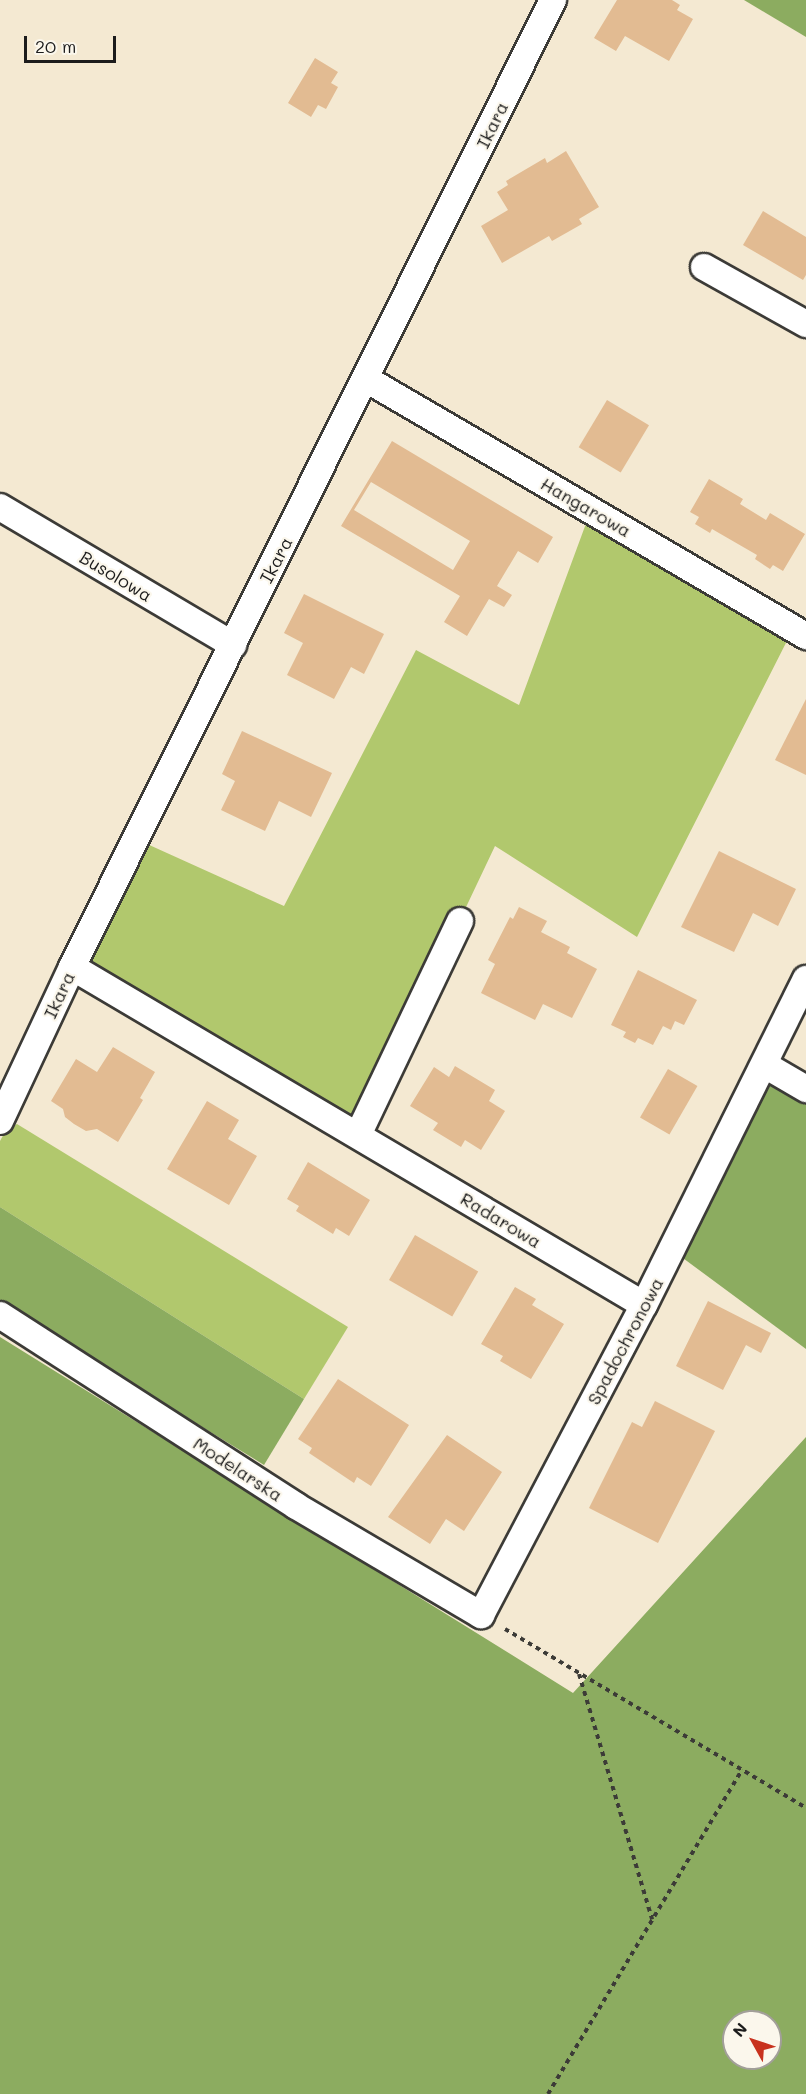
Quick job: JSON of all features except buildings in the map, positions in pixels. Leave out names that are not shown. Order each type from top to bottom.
[{"type":"street","name":"Ikara","points":[[0,1121],[72,967],[553,0]]},
{"type":"street","points":[[704,267],[806,324]]},
{"type":"street","name":"Hangarowa","points":[[366,379],[806,636]]},
{"type":"street","name":"Busolowa","points":[[0,507],[233,645]]},
{"type":"street","points":[[358,1135],[460,921]]},
{"type":"street","name":"Radarowa","points":[[72,967],[644,1305]]},
{"type":"street","name":"Spadochronowa","points":[[481,1615],[644,1305],[806,979]]},
{"type":"street","points":[[765,1065],[806,1089]]},
{"type":"street","name":"Modelarska","points":[[0,1315],[296,1506],[481,1615]]},
{"type":"path","points":[[481,1615],[806,1809]]},
{"type":"path","points":[[579,1673],[652,1920]]},
{"type":"path","points":[[548,2094],[742,1770]]},
{"type":"green space","points":[[744,0],[806,0],[806,37]]},
{"type":"green space","points":[[591,510],[793,629],[637,937],[495,846],[358,1135],[72,967],[136,839],[284,906],[416,650],[519,705]]},
{"type":"green space","points":[[765,1065],[806,1089],[806,1349],[672,1250]]},
{"type":"green space","points":[[17,1124],[348,1327],[304,1399],[0,1207],[0,1141],[6,1130]]},
{"type":"green space","points":[[0,1207],[304,1399],[264,1465],[0,1303]]},
{"type":"green space","points":[[0,1337],[573,1693],[806,1437],[806,2094],[0,2094]]}]
